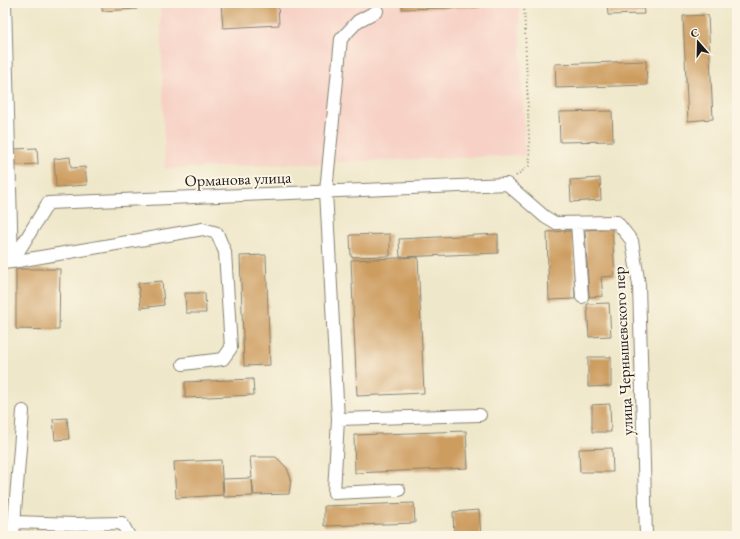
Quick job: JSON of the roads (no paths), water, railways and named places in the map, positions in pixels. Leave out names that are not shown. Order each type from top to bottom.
[{"type":"street","points":[[5,3],[8,263],[203,229],[217,234],[225,252],[231,348],[223,359],[183,364]]},
{"type":"street","points":[[377,11],[358,21],[342,39],[326,191],[338,419],[334,493],[399,490]]},
{"type":"street","name":"Орманова улица","points":[[8,263],[48,203],[507,184]]},
{"type":"street","name":"улица Чернышевского пер","points":[[507,184],[545,217],[555,223],[617,222],[632,240],[639,285],[646,536]]},
{"type":"street","points":[[577,223],[582,297]]},
{"type":"street","points":[[13,536],[23,411]]},
{"type":"street","points":[[338,419],[480,415]]},
{"type":"street","points":[[14,522],[75,524],[122,523],[129,536]]}]
